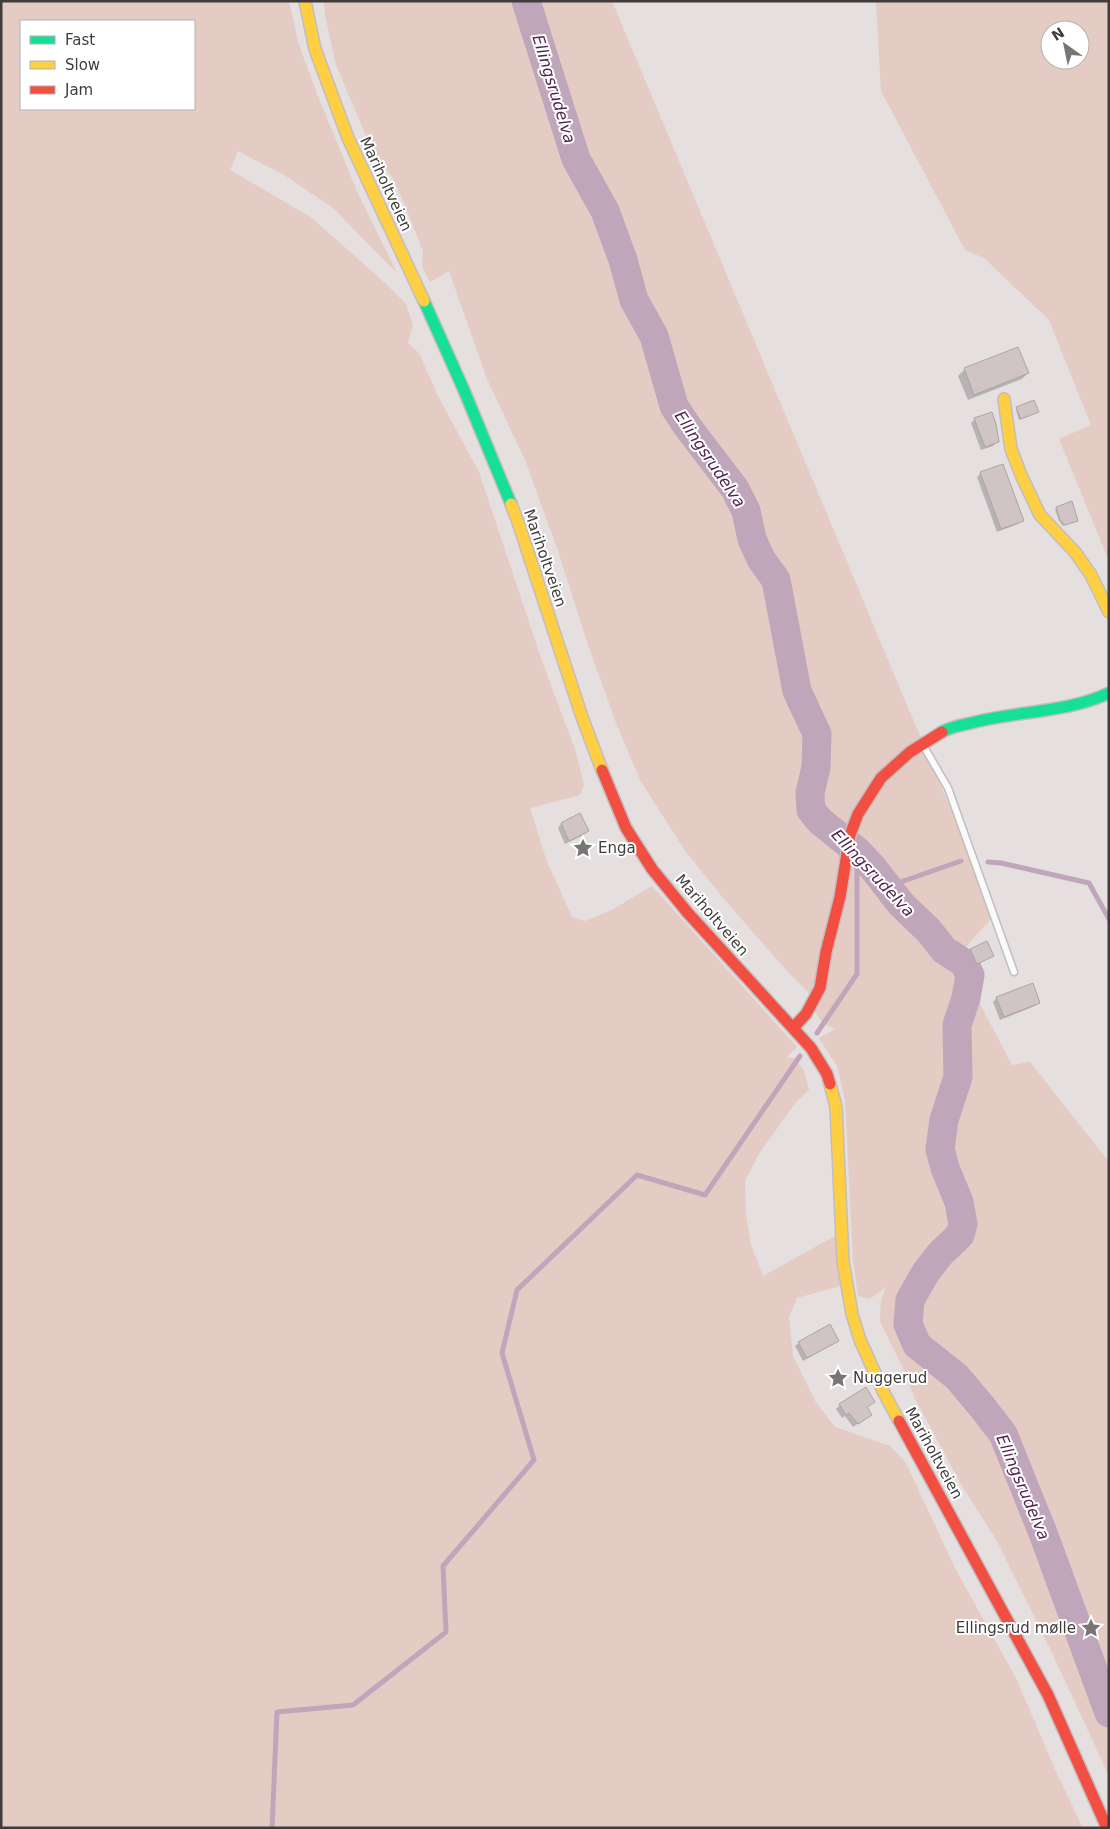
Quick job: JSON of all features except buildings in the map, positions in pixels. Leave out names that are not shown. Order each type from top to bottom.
[{"type":"street","name":"Mariholtveien","points":[[305,1],[315,50],[348,138],[418,286],[463,388],[518,522],[582,717],[614,802],[626,828],[652,868],[687,912],[811,1048],[827,1074],[836,1107],[843,1261],[852,1314],[860,1340],[888,1401],[1048,1696],[1107,1828]]},
{"type":"street","points":[[1004,399],[1011,449],[1021,476],[1036,507],[1040,515],[1075,552],[1091,575],[1109,612]]},
{"type":"street","points":[[793,1028],[806,1014],[820,988],[826,952],[840,896],[850,835],[858,814],[881,778],[910,752],[947,729],[981,720],[1092,702],[1109,693]]},
{"type":"lane","points":[[922,744],[948,788],[1014,972]]},
{"type":"shaded area","points":[[1,1],[289,1],[299,45],[316,91],[356,189],[397,273],[333,208],[284,175],[238,151],[230,170],[312,218],[406,304],[413,325],[408,343],[419,353],[438,396],[479,472],[543,664],[576,752],[584,785],[580,795],[530,808],[546,859],[572,917],[585,921],[612,910],[652,886],[797,1047],[786,1058],[795,1058],[804,1071],[809,1090],[796,1102],[759,1154],[745,1181],[746,1214],[751,1245],[763,1276],[835,1236],[840,1286],[797,1298],[789,1317],[793,1356],[815,1401],[835,1427],[890,1446],[906,1463],[955,1568],[1017,1680],[1057,1774],[1083,1828],[1,1828]]},
{"type":"shaded area","points":[[324,1],[612,1],[956,822],[991,919],[956,958],[1012,1065],[1030,1062],[1109,1162],[1109,1776],[1054,1657],[997,1541],[962,1486],[915,1399],[880,1321],[881,1300],[886,1287],[870,1299],[858,1296],[853,1261],[845,1100],[837,1066],[819,1038],[835,1029],[822,1022],[815,1012],[809,993],[786,970],[724,899],[686,852],[641,782],[616,723],[525,460],[487,379],[449,271],[430,282],[422,266],[423,251],[404,203],[392,177],[373,152],[336,65],[325,15]]},
{"type":"shaded area","points":[[876,1],[1109,1],[1109,561],[1059,439],[1091,425],[1049,320],[984,258],[965,250],[881,91]]},
{"type":"waterway","name":"Ellingsrudelva","points":[[526,1],[576,159],[605,211],[623,260],[634,300],[654,336],[674,406],[735,489],[746,511],[752,539],[761,559],[776,580],[797,691],[817,734],[816,767],[810,793],[811,810],[820,821],[857,851],[901,904],[929,931],[944,950],[964,963],[970,975],[966,998],[957,1025],[958,1077],[944,1120],[940,1149],[945,1168],[959,1202],[963,1224],[960,1235],[941,1253],[926,1272],[910,1300],[908,1324],[917,1345],[957,1377],[1003,1434],[1043,1533],[1109,1713]]},
{"type":"waterway","points":[[817,1033],[857,974],[857,851]]},
{"type":"waterway","points":[[892,885],[961,861]]},
{"type":"waterway","points":[[988,862],[1001,863],[1089,883],[1109,919]]},
{"type":"waterway","points":[[272,1828],[277,1712],[353,1705],[446,1632],[443,1566],[534,1460],[502,1353],[517,1290],[637,1175],[705,1195],[800,1056]]},
{"type":"traffic: fast","points":[[424,301],[463,388],[511,504]]},
{"type":"traffic: fast","points":[[942,732],[956,726],[988,719],[1076,704],[1093,700],[1109,693]]},
{"type":"traffic: slow","points":[[305,1],[315,49],[348,138],[424,301]]},
{"type":"traffic: slow","points":[[1004,399],[1011,449],[1040,515],[1075,552],[1091,575],[1109,612]]},
{"type":"traffic: slow","points":[[511,504],[582,717],[602,770]]},
{"type":"traffic: slow","points":[[830,1084],[836,1107],[843,1261],[852,1314],[860,1340],[899,1421]]},
{"type":"traffic: jam","points":[[793,1028],[806,1014],[820,988],[826,952],[840,897],[850,835],[858,814],[881,778],[910,752],[942,732]]},
{"type":"traffic: jam","points":[[602,770],[626,828],[652,869],[687,912],[811,1048],[827,1074],[830,1084]]},
{"type":"traffic: jam","points":[[899,1421],[1048,1695],[1107,1828]]},
{"type":"place","name":"Enga","points":[[583,848]]},
{"type":"place","name":"Nuggerud","points":[[838,1378]]},
{"type":"place","name":"Ellingsrud mølle","points":[[1091,1628]]}]
